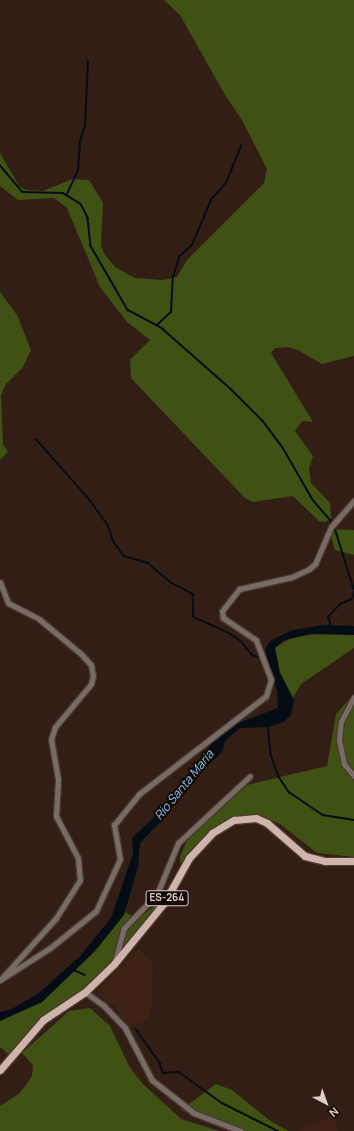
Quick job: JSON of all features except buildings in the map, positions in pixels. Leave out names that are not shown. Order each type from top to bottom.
[{"type":"main road","name":"ES-264","points":[[0,1070],[43,1020],[85,992],[114,964],[164,903],[198,845],[212,833],[234,820],[249,817],[262,820],[297,851],[315,860],[354,861]]},
{"type":"street","points":[[0,980],[50,948],[96,911],[120,859],[114,825],[140,794],[266,696],[271,680],[256,640],[222,618],[222,611],[239,589],[292,577],[309,569],[315,564],[331,527],[354,501]]},
{"type":"street","points":[[0,582],[8,603],[39,619],[80,652],[91,665],[93,676],[85,691],[55,727],[51,739],[58,779],[56,816],[78,858],[80,880],[56,918],[0,980]]},
{"type":"street","points":[[354,697],[341,721],[339,740],[344,764],[354,776]]},
{"type":"street","points":[[114,964],[124,928],[156,894],[178,843],[250,776]]},
{"type":"street","points":[[85,992],[103,1005],[125,1028],[152,1080],[194,1113],[241,1131]]},
{"type":"shaded area","points":[[139,949],[150,960],[153,967],[152,1007],[147,1021],[127,1027],[114,1002],[107,1003],[97,991]]},
{"type":"shaded area","points":[[333,1116],[338,1131],[297,1131]]},
{"type":"green space","points":[[164,0],[354,0],[354,356],[322,364],[298,350],[287,347],[275,348],[271,353],[313,422],[302,421],[295,431],[313,456],[309,468],[311,483],[330,503],[331,519],[325,522],[319,521],[293,496],[253,502],[245,498],[131,378],[130,360],[150,340],[127,322],[100,287],[67,208],[54,198],[18,200],[0,186],[0,153],[19,186],[26,190],[43,191],[72,179],[89,180],[103,203],[101,246],[105,255],[115,267],[135,278],[163,280],[177,277],[187,260],[264,183],[267,169],[242,120],[225,95],[180,15]]},
{"type":"green space","points":[[0,292],[17,315],[31,350],[23,367],[6,384],[1,395],[3,445],[8,452],[0,460]]},
{"type":"green space","points":[[329,529],[354,530],[354,555],[335,550]]},
{"type":"green space","points":[[329,632],[354,635],[354,648],[301,684],[293,698],[280,673],[275,648],[291,638]]},
{"type":"green space","points":[[354,694],[354,857],[317,853],[280,824],[259,815],[252,815],[200,841],[175,888],[112,965],[51,1016],[12,1057],[0,1047],[0,1021],[42,1002],[95,951],[125,912],[137,919],[156,905],[166,890],[174,886],[181,867],[180,857],[189,836],[247,785],[327,766],[336,714]]},
{"type":"green space","points":[[90,1008],[110,1026],[130,1068],[143,1084],[181,1119],[219,1131],[0,1131],[0,1106],[20,1093],[32,1076],[33,1065],[22,1053],[69,1011]]},
{"type":"green space","points":[[216,1084],[232,1090],[269,1120],[288,1131],[236,1131],[181,1110]]},
{"type":"water","name":"Rio Santa Maria","points":[[325,625],[354,626],[354,635],[309,634],[282,641],[275,648],[280,673],[294,700],[291,715],[284,722],[268,727],[240,728],[225,741],[222,752],[183,789],[165,817],[140,843],[138,867],[124,915],[95,951],[42,1002],[0,1021],[0,1012],[12,1009],[39,993],[80,956],[111,918],[133,853],[132,838],[156,815],[215,739],[230,726],[278,708],[277,691],[265,650],[270,641],[292,630]]},
{"type":"waterway","points":[[67,194],[78,170],[80,141],[85,126],[88,61]]},
{"type":"waterway","points":[[157,325],[171,312],[173,278],[179,257],[192,245],[211,200],[226,183],[241,146]]},
{"type":"waterway","points":[[0,165],[23,192],[63,193],[81,204],[88,218],[91,246],[128,310],[163,329],[231,389],[263,421],[282,446],[313,500],[332,522]]},
{"type":"waterway","points":[[36,439],[89,499],[108,525],[114,542],[124,556],[148,563],[172,583],[193,594],[194,617],[231,634],[242,642],[252,655],[261,658]]},
{"type":"waterway","points":[[335,528],[354,589]]},
{"type":"waterway","points":[[331,626],[328,617],[340,604],[352,599],[354,592]]},
{"type":"waterway","points":[[268,725],[271,755],[279,777],[289,792],[323,815],[354,820]]},
{"type":"waterway","points":[[74,970],[85,975]]},
{"type":"waterway","points":[[136,1029],[160,1063],[163,1073],[179,1072],[222,1103],[278,1131]]}]
